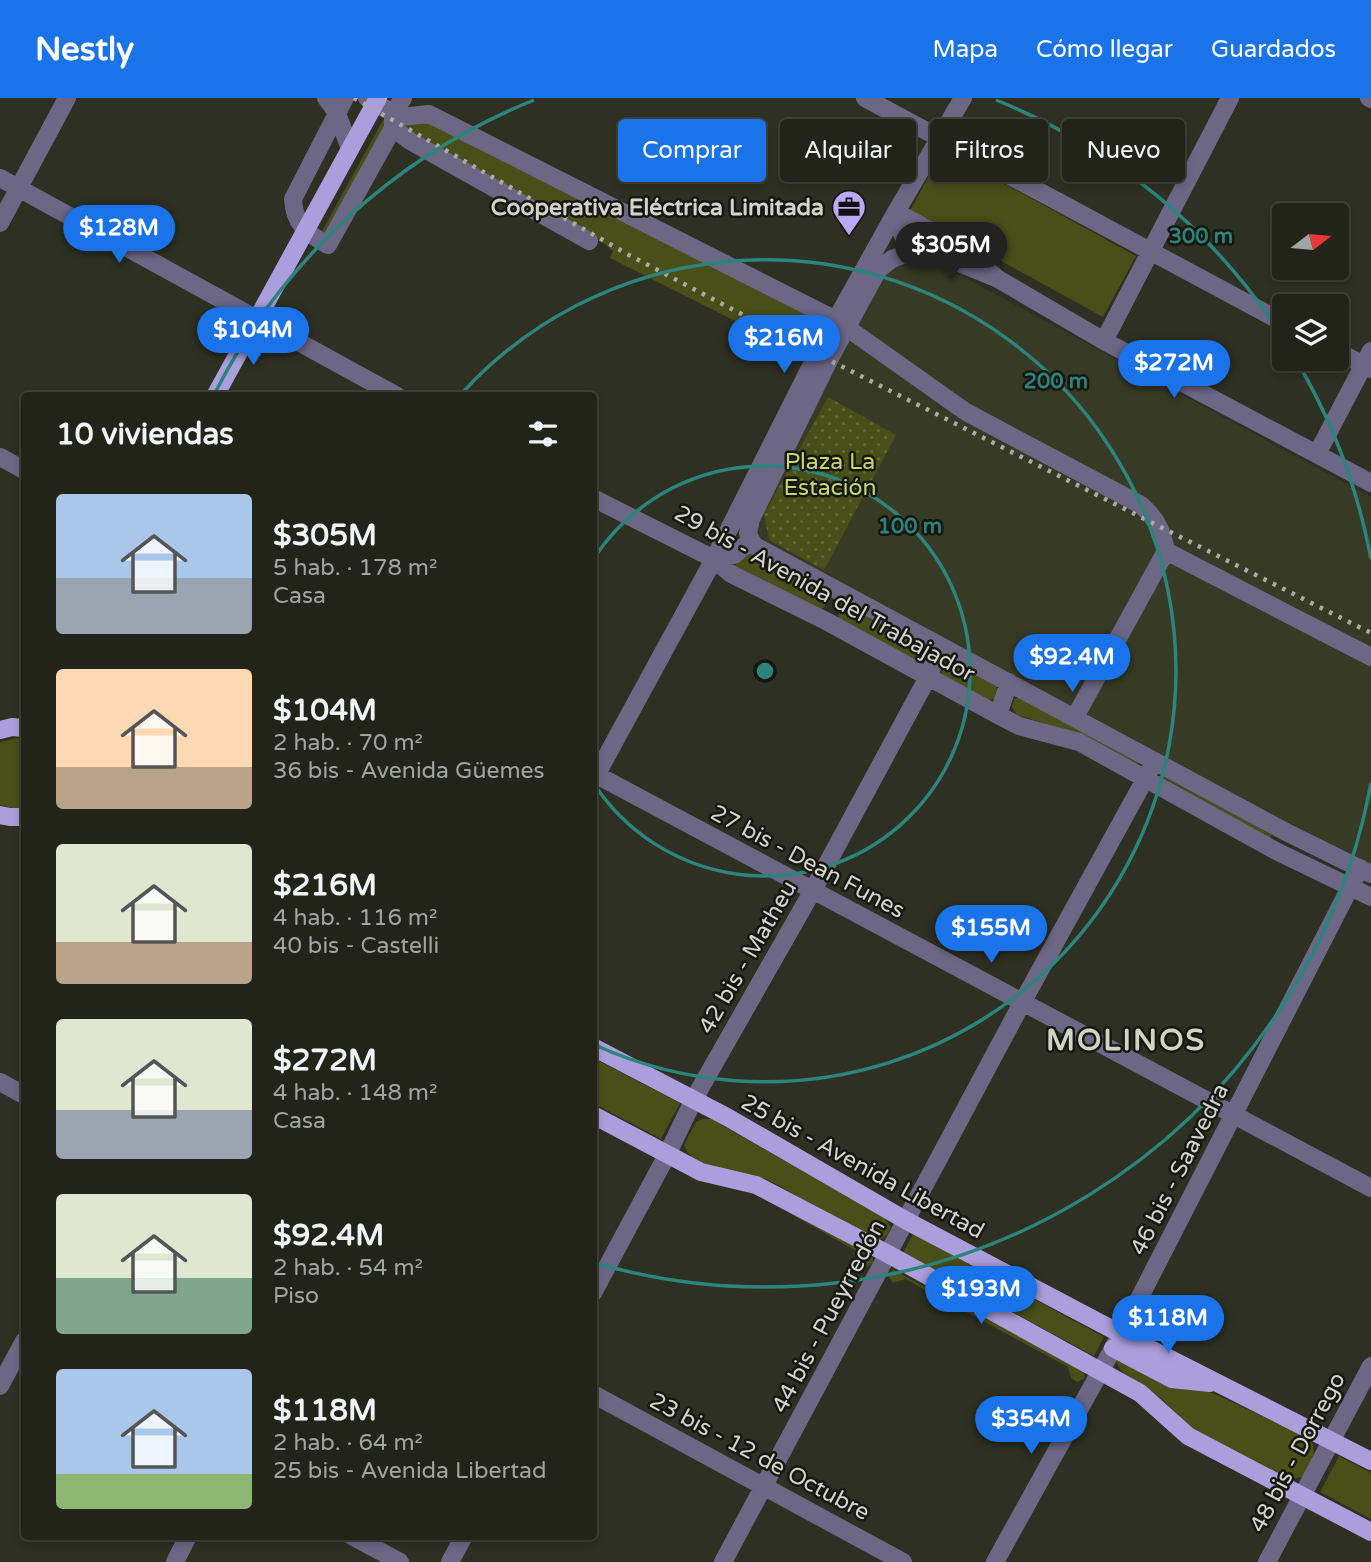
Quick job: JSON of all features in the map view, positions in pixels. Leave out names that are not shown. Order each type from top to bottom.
[{"type":"main road","points":[[217,392],[306,233],[372,100]]},
{"type":"main road","points":[[0,815],[21,817]]},
{"type":"main road","points":[[0,827],[21,817]]},
{"type":"main road","name":"25 bis - Avenida Libertad","points":[[597,1049],[694,1099],[1117,1341],[1217,1383],[1371,1461]]},
{"type":"main road","points":[[597,1117],[701,1172],[756,1185],[888,1254],[1140,1393],[1188,1436],[1371,1532]]},
{"type":"street","points":[[0,223],[67,98]]},
{"type":"street","points":[[336,101],[293,199],[293,209],[306,233],[328,245],[403,98]]},
{"type":"street","points":[[865,98],[930,132]]},
{"type":"street","points":[[951,119],[963,98]]},
{"type":"street","points":[[1104,341],[1230,98]]},
{"type":"street","points":[[336,101],[372,100],[410,141],[589,241]]},
{"type":"street","points":[[336,101],[350,149]]},
{"type":"street","points":[[393,121],[426,106],[842,323],[966,412],[1141,505],[1151,513],[1162,528],[1166,551],[1075,717]]},
{"type":"street","points":[[597,771],[799,405],[896,212],[930,156]]},
{"type":"street","points":[[0,178],[390,392]]},
{"type":"street","points":[[1022,182],[1272,317]]},
{"type":"street","points":[[896,212],[908,253]]},
{"type":"street","points":[[896,212],[958,246],[998,279]]},
{"type":"street","points":[[842,323],[878,270],[892,259],[921,251],[940,255],[998,279],[1104,341],[1371,483]]},
{"type":"street","points":[[1317,454],[1369,362],[1349,355]]},
{"type":"street","points":[[714,559],[734,555],[751,540],[748,533],[751,519],[799,405]]},
{"type":"street","points":[[0,457],[21,468]]},
{"type":"street","name":"29 bis - Avenida del Trabajador","points":[[597,500],[714,559],[731,574],[826,621],[1019,726],[1079,743],[1276,851],[1371,897]]},
{"type":"street","name":"29 bis - Avenida del Trabajador","points":[[751,540],[755,546],[1286,832],[1365,871]]},
{"type":"street","points":[[1166,551],[1371,657]]},
{"type":"street","points":[[826,621],[837,590]]},
{"type":"street","name":"42 bis - Matheu","points":[[597,1286],[694,1099],[813,890],[928,677],[941,646]]},
{"type":"street","points":[[998,715],[1009,681]]},
{"type":"street","name":"44 bis - Pueyrredón","points":[[723,1562],[1022,1003],[1155,761]]},
{"type":"street","name":"27 bis - Dean Funes","points":[[597,778],[1371,1188]]},
{"type":"street","points":[[1276,851],[1286,832]]},
{"type":"street","name":"46 bis - Saavedra","points":[[995,1562],[1102,1370],[1352,887],[1365,871]]},
{"type":"street","points":[[0,1082],[21,1093]]},
{"type":"street","points":[[0,1386],[13,1356]]},
{"type":"street","name":"48 bis - Dorrego","points":[[1267,1562],[1371,1366]]},
{"type":"street","name":"23 bis - 12 de Octubre","points":[[597,1396],[903,1562]]},
{"type":"street","points":[[175,1562],[186,1540]]},
{"type":"street","points":[[359,1540],[400,1562]]},
{"type":"street","points":[[450,1562],[462,1540]]},
{"type":"shaded area","points":[[919,260],[931,261],[945,267],[1371,497],[1371,866],[1143,747],[1086,713],[1019,680],[762,540],[756,520],[876,287],[884,274]]},
{"type":"green space","points":[[383,120],[387,121],[327,235],[322,231]]},
{"type":"green space","points":[[429,121],[508,164],[802,308],[818,326],[803,355],[610,258],[613,251],[595,236],[408,132],[405,123]]},
{"type":"green space","points":[[930,174],[930,182],[1001,182],[1136,256],[1103,317],[910,211]]},
{"type":"green space","name":"Plaza La Estación","points":[[828,397],[896,435],[824,570],[769,540],[764,514]]},
{"type":"green space","points":[[750,552],[825,593],[825,607],[819,610],[734,566]]},
{"type":"green space","points":[[844,604],[923,647],[925,650],[920,659],[915,661],[838,619],[840,606]]},
{"type":"green space","points":[[951,662],[995,684],[995,698],[989,701],[943,676],[942,672],[947,663]]},
{"type":"green space","points":[[1019,697],[1139,762],[1137,764],[1077,733],[1017,715],[1012,707],[1014,699]]},
{"type":"green space","points":[[21,739],[21,808],[0,805],[0,742]]},
{"type":"green space","points":[[1161,773],[1272,835],[1270,838],[1160,776]]},
{"type":"green space","points":[[597,1060],[680,1103],[661,1139],[597,1105]]},
{"type":"green space","points":[[711,1119],[884,1217],[891,1227],[888,1233],[875,1240],[773,1182],[704,1164],[695,1159],[684,1145],[696,1122]]},
{"type":"green space","points":[[760,1196],[868,1254],[873,1258],[873,1263],[867,1267],[860,1263],[856,1251]]},
{"type":"green space","points":[[913,1234],[1104,1337],[1094,1356],[903,1253]]},
{"type":"green space","points":[[893,1270],[1083,1370],[1085,1378],[1077,1382],[1071,1378],[1068,1367],[905,1279],[893,1283],[889,1277]]},
{"type":"green space","points":[[1119,1358],[1217,1395],[1310,1439],[1314,1454],[1303,1477],[1290,1479],[1195,1432],[1162,1399],[1121,1371],[1116,1361]]},
{"type":"green space","points":[[1339,1456],[1371,1473],[1371,1519],[1320,1492]]},
{"type":"railway","points":[[354,98],[629,255],[829,360],[1371,633]]},
{"type":"place","name":"Cooperativa Eléctrica Limitada","points":[[849,237]]},
{"type":"district","name":"MOLINOS","points":[[1126,1040]]}]
